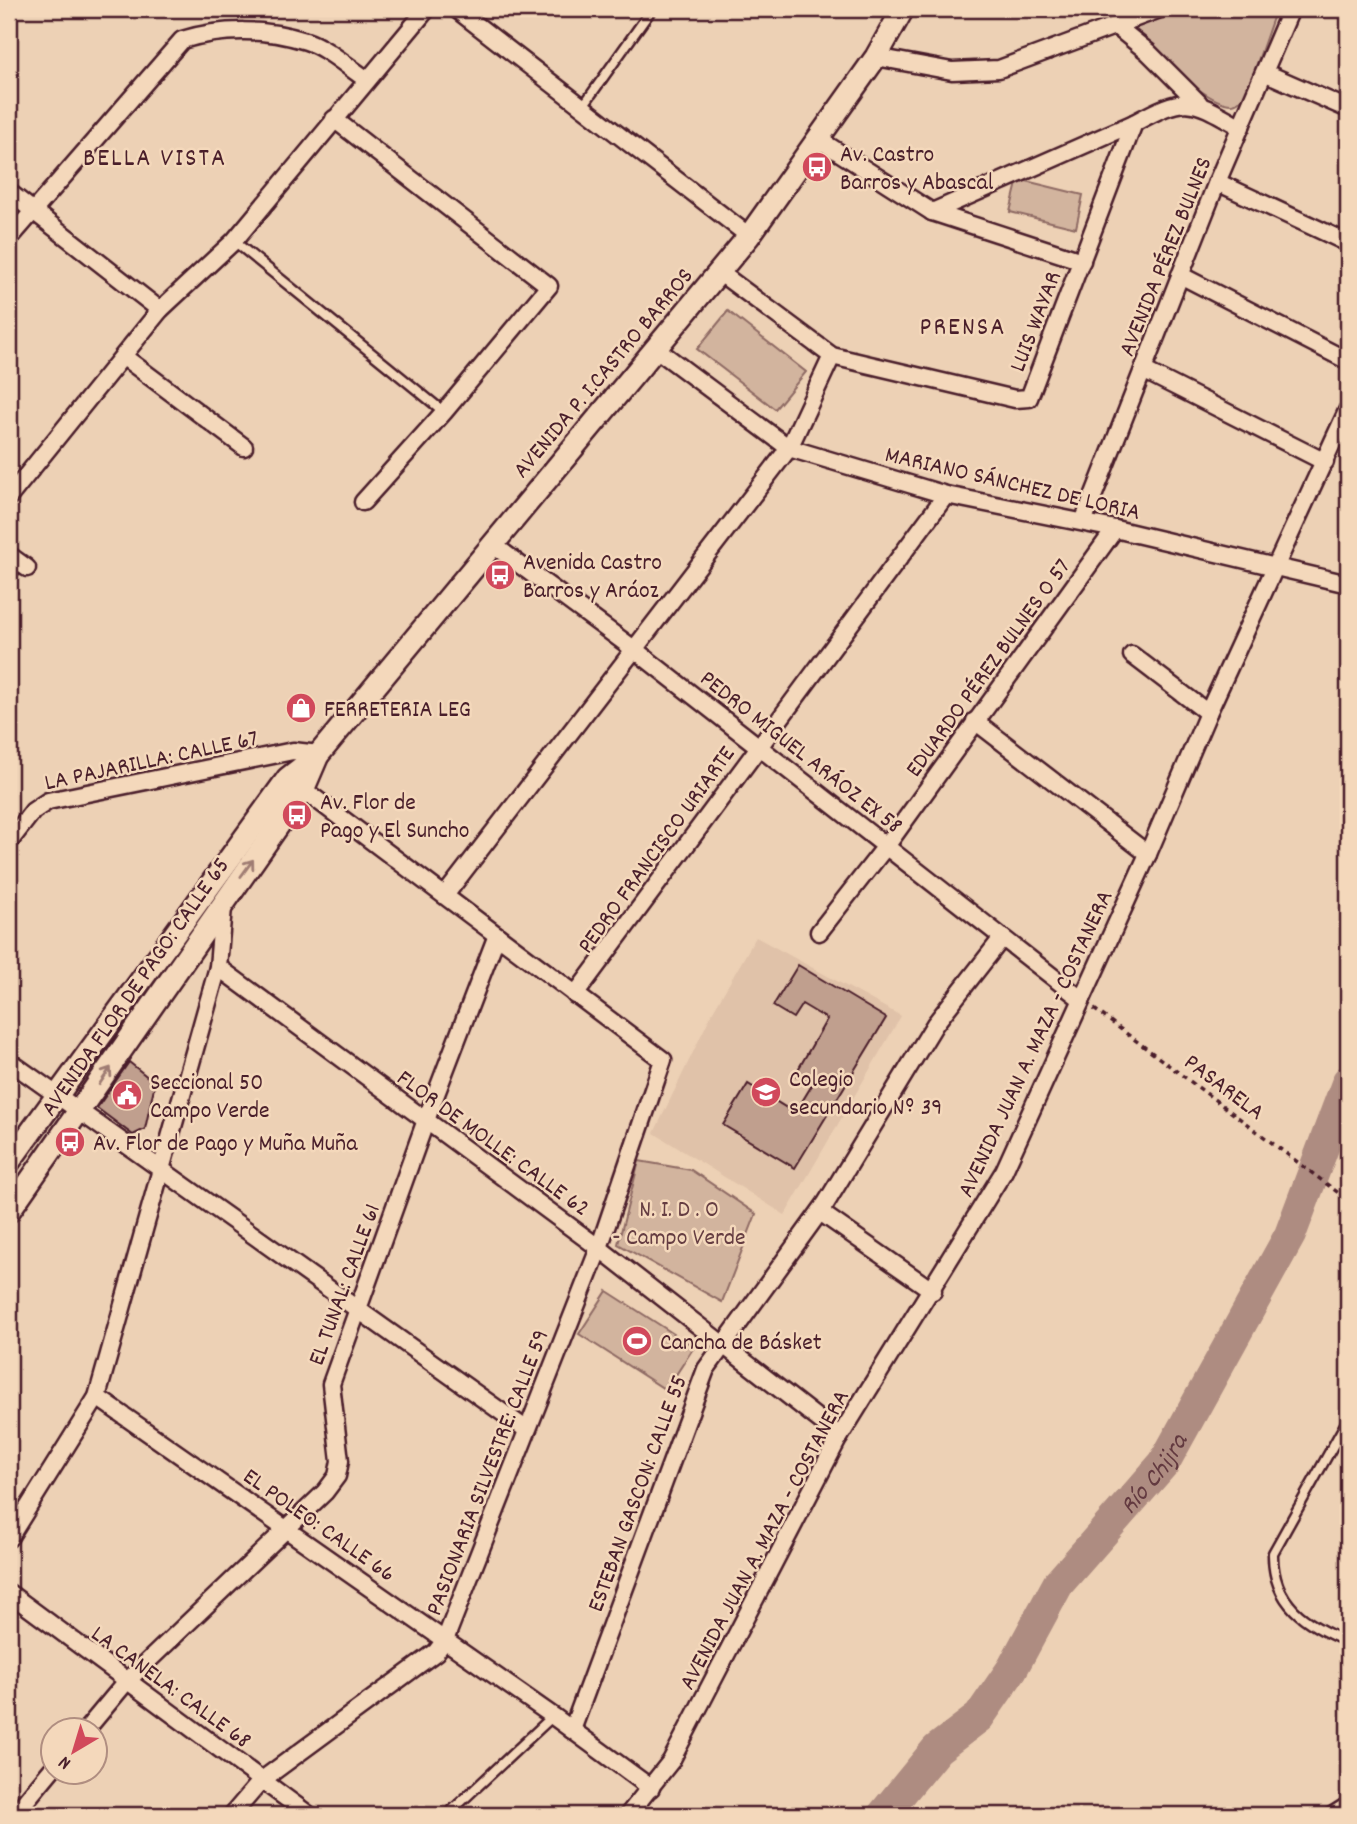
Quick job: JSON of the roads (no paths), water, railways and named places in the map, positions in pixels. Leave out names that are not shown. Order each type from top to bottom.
[{"type":"street","points":[[9,497],[160,310],[234,241],[366,79],[427,9]]},
{"type":"street","points":[[456,9],[749,236]]},
{"type":"street","name":"AVENIDA P. I.CASTRO BARROS","points":[[295,784],[749,236],[876,57],[903,9]]},
{"type":"street","points":[[876,57],[952,71],[999,69],[1160,9]]},
{"type":"street","name":"AVENIDA PÉREZ BULNES","points":[[1083,522],[1217,182],[1266,73],[1291,9]]},
{"type":"street","points":[[1116,26],[1148,52],[1199,103],[1241,127]]},
{"type":"street","points":[[9,239],[182,40],[204,34],[258,30],[308,41],[366,79]]},
{"type":"street","points":[[1266,73],[1348,109]]},
{"type":"street","points":[[932,212],[1178,101],[1199,103]]},
{"type":"street","points":[[334,119],[549,286],[444,412],[363,502]]},
{"type":"street","name":"LUIS WAYAR","points":[[832,356],[1016,400],[1029,398],[1134,123]]},
{"type":"street","points":[[818,139],[932,212],[1082,261]]},
{"type":"street","points":[[1217,182],[1348,243]]},
{"type":"street","points":[[9,192],[160,310]]},
{"type":"street","points":[[446,894],[789,448],[832,356],[719,272]]},
{"type":"street","points":[[1180,275],[1348,361]]},
{"type":"street","name":"MARIANO SÁNCHEZ DE LORIA","points":[[655,348],[789,448],[946,495],[1279,565],[1348,584]]},
{"type":"street","points":[[124,357],[244,447]]},
{"type":"street","points":[[1143,370],[1325,462]]},
{"type":"street","name":"AVENIDA JUAN A. MAZA - COSTANERA","points":[[628,1815],[671,1761],[840,1436],[933,1291],[1004,1171],[1148,854],[1208,712],[1279,565],[1348,409]]},
{"type":"street","name":"PEDRO FRANCISCO URIARTE","points":[[575,995],[946,495]]},
{"type":"street","name":"EDUARDO PÉREZ BULNES O 57","points":[[819,932],[887,845],[1115,529]]},
{"type":"street","name":"PEDRO MIGUEL ARÁOZ EX 58","points":[[492,544],[635,650],[1081,999]]},
{"type":"street","points":[[9,555],[27,568]]},
{"type":"street","points":[[1132,655],[1208,712]]},
{"type":"street","points":[[975,721],[1148,854]]},
{"type":"street","name":"LA PAJARILLA: CALLE 67","points":[[9,842],[33,811],[48,801],[293,751],[319,754]]},
{"type":"street","points":[[295,784],[446,894],[575,995]]},
{"type":"street","name":"AVENIDA FLOR DE PAGO: CALLE 65","points":[[9,1212],[223,901],[295,784]]},
{"type":"street","name":"AVENIDA FLOR DE PAGO: CALLE 65","points":[[9,1162],[56,1096],[295,784]]},
{"type":"street","points":[[9,1538],[97,1397],[218,967],[223,901]]},
{"type":"street","name":"EL TUNAL: CALLE 61","points":[[98,1716],[126,1682],[337,1476],[340,1461],[331,1384],[426,1120],[497,935]]},
{"type":"street","name":"ESTEBAN GASCON: CALLE 55","points":[[572,1730],[706,1369],[820,1212],[935,1024],[1002,938]]},
{"type":"street","name":"FLOR DE MOLLE: CALLE 62","points":[[218,967],[598,1248],[840,1436]]},
{"type":"street","name":"PASIONARIA SILVESTRE: CALLE 59","points":[[232,1815],[262,1780],[436,1652],[445,1640],[598,1248],[663,1060],[575,995]]},
{"type":"street","points":[[9,1061],[527,1430]]},
{"type":"street","points":[[820,1212],[933,1291]]},
{"type":"street","name":"EL POLEO: CALLE 66","points":[[97,1397],[554,1716],[651,1788]]},
{"type":"street","name":"LA CANELA: CALLE 68","points":[[9,1593],[309,1815]]},
{"type":"street","points":[[14,1815],[38,1786]]},
{"type":"lane","points":[[583,106],[652,9]]},
{"type":"lane","points":[[234,241],[444,412]]},
{"type":"lane","points":[[1348,1419],[1346,1430],[1273,1553],[1273,1572],[1278,1589],[1302,1619],[1315,1629],[1348,1642]]},
{"type":"lane","points":[[447,1815],[554,1716]]},
{"type":"lane","points":[[1326,1815],[1348,1801]]},
{"type":"waterway","name":"Río Chijra","points":[[883,1815],[937,1749],[979,1717],[1012,1669],[1058,1584],[1164,1463],[1290,1235],[1348,1081]]},
{"type":"place","name":"Av. Castro Barros y Abascal","points":[[817,167]]},
{"type":"place","name":"Avenida Castro Barros y Aráoz","points":[[500,575]]},
{"type":"place","name":"FERRETERIA LEG","points":[[301,708]]},
{"type":"place","name":"Av. Flor de Pago y El Suncho","points":[[297,815]]},
{"type":"place","name":"Colegio secundario Nº 39","points":[[766,1092]]},
{"type":"place","name":"Seccional 50 Campo Verde","points":[[127,1095]]},
{"type":"place","name":"Av. Flor de Pago y Muña Muña","points":[[70,1142]]},
{"type":"place","name":"Cancha de Básket","points":[[637,1341]]},
{"type":"district","name":"BELLA VISTA","points":[[155,156]]},
{"type":"district","name":"PRENSA","points":[[963,325]]},
{"type":"park label","name":"N. I. D . O - Campo Verde","points":[[679,1222]]}]
